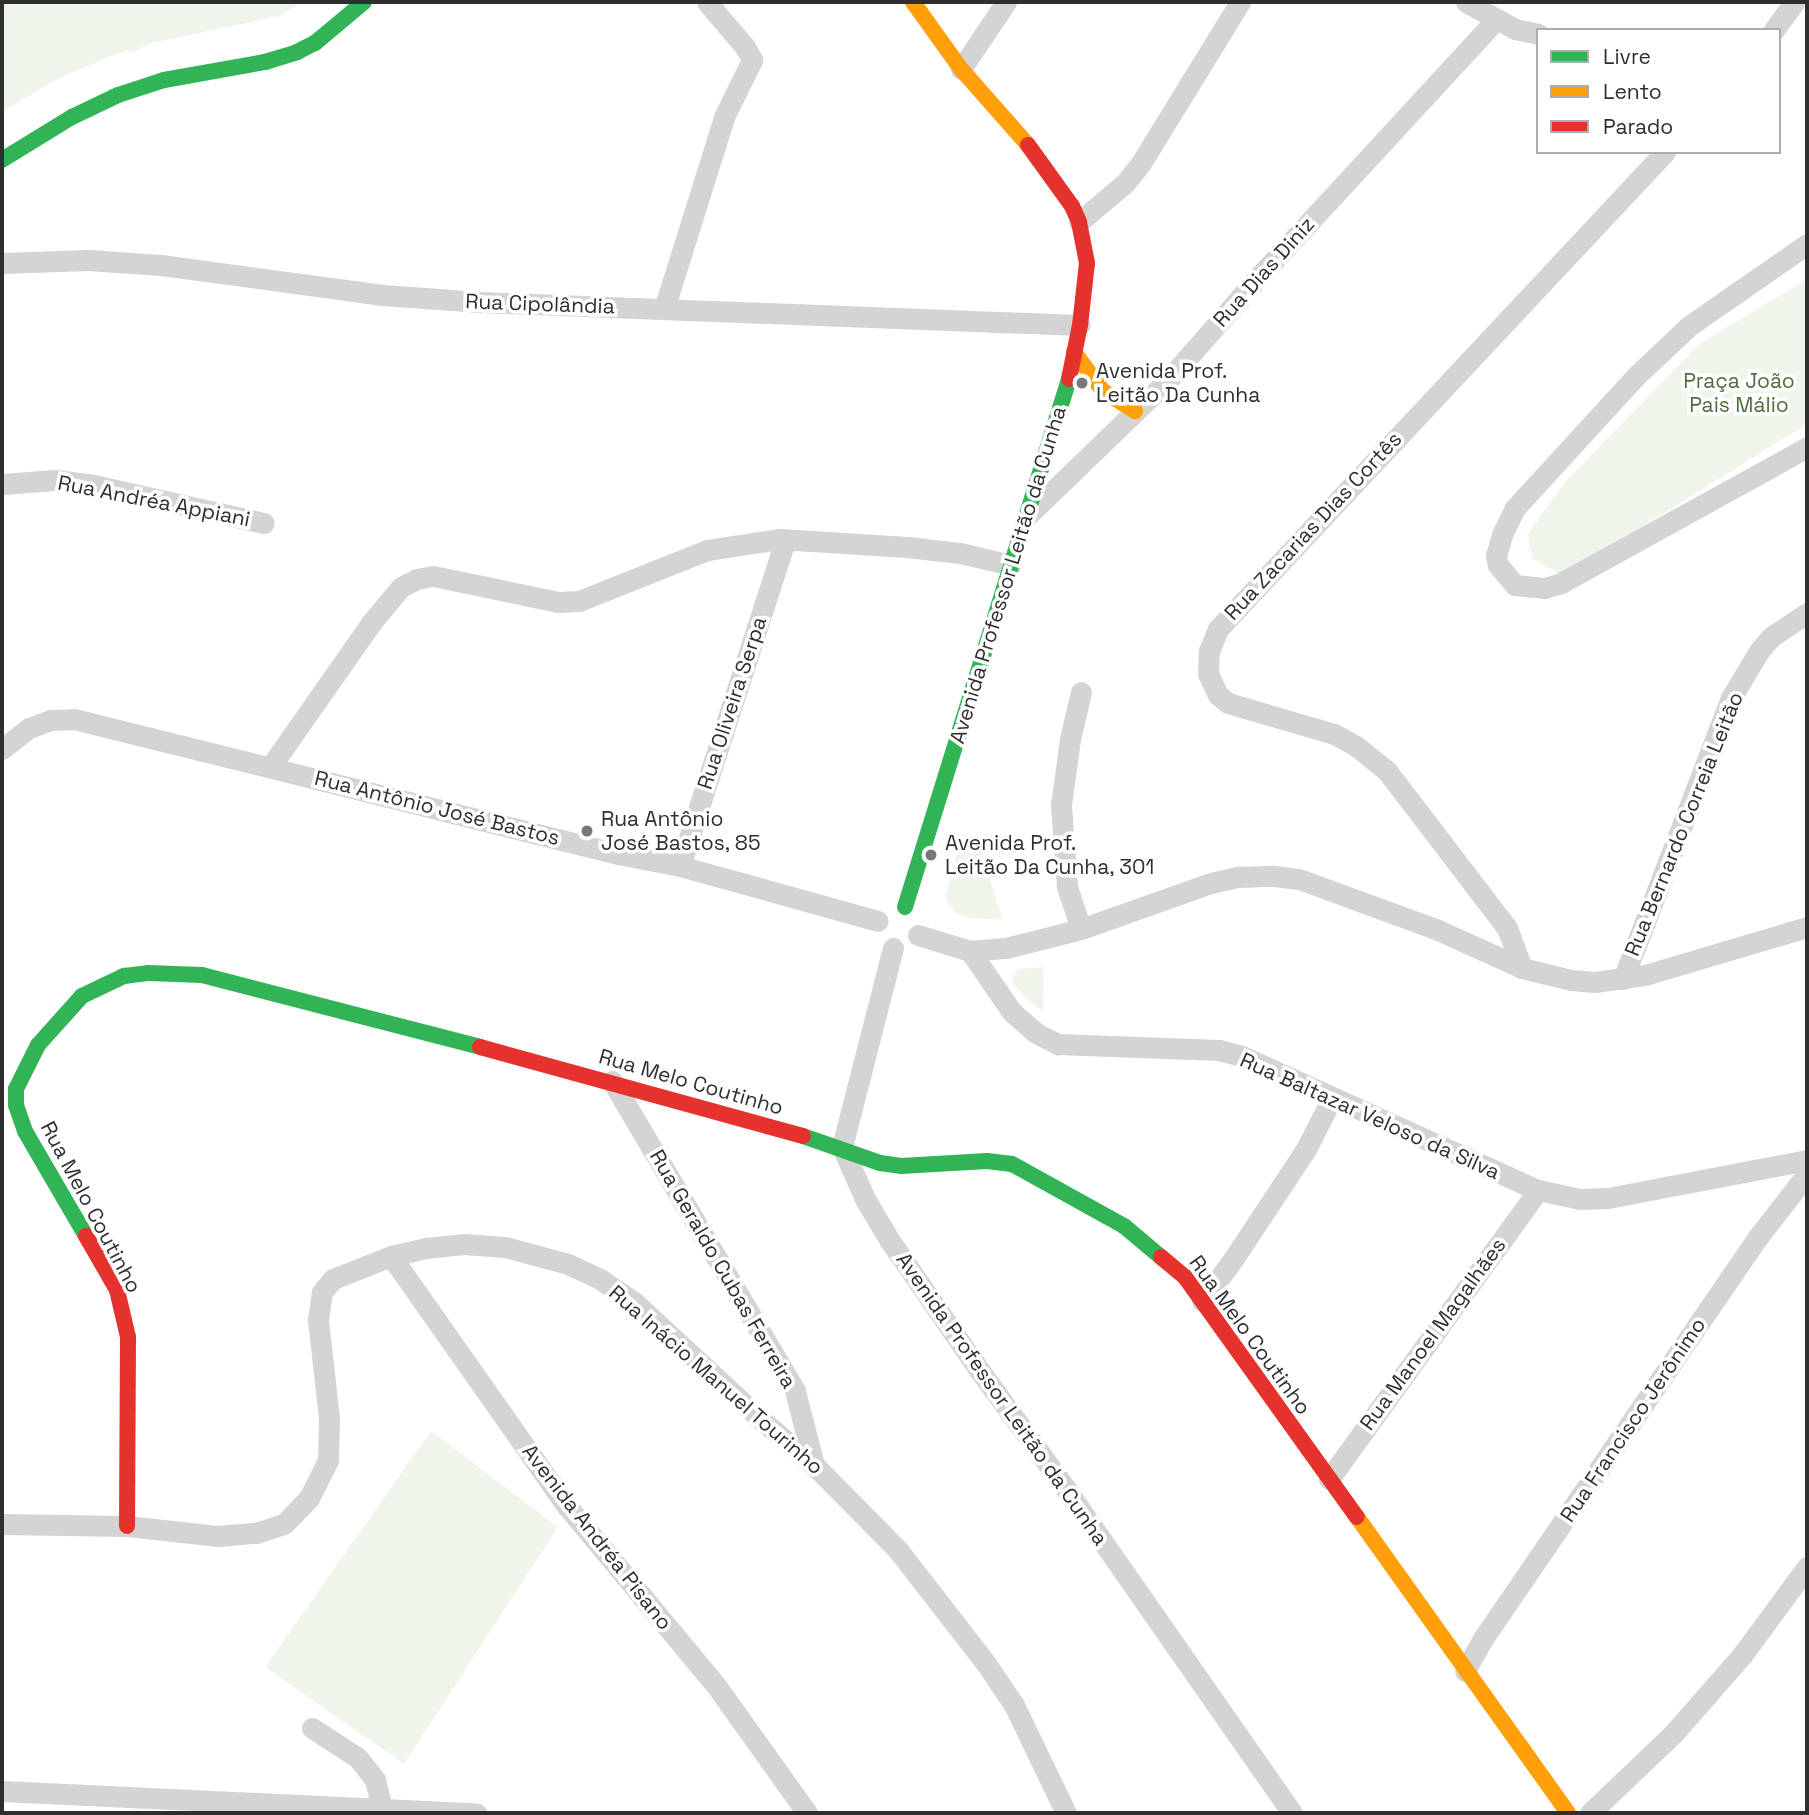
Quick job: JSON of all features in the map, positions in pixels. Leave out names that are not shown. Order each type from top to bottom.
[{"type":"street","points":[[2,160],[72,117],[118,95],[164,80],[265,62],[297,52],[315,43],[364,2]]},
{"type":"street","points":[[664,309],[724,117],[752,60],[746,47],[707,2]]},
{"type":"street","name":"Avenida Professor Leitão da Cunha","points":[[905,907],[1074,352],[1087,263],[1079,222],[1072,206],[1030,147],[961,69],[913,2]]},
{"type":"street","points":[[961,69],[1006,2]]},
{"type":"street","points":[[1079,222],[1125,183],[1141,163],[1240,2]]},
{"type":"street","points":[[1466,2],[1515,29],[1536,34]]},
{"type":"street","points":[[1775,28],[1794,2]]},
{"type":"street","name":"Rua Dias Diniz","points":[[1025,518],[1169,379],[1262,273],[1496,19]]},
{"type":"street","name":"Rua Zacarias Dias Cortês","points":[[1522,968],[1507,928],[1387,771],[1356,746],[1334,734],[1228,703],[1218,695],[1208,674],[1209,650],[1217,629],[1663,154]]},
{"type":"street","points":[[1807,244],[1689,326],[1636,376],[1516,508],[1502,536],[1496,556],[1498,565],[1516,585],[1545,588],[1561,583],[1807,447]]},
{"type":"street","name":"Rua Cipolândia","points":[[2,264],[88,260],[161,265],[383,295],[664,309],[1080,324]]},
{"type":"street","points":[[1074,352],[1086,372],[1103,391],[1135,411]]},
{"type":"street","name":"Rua Andréa Appiani","points":[[2,484],[55,480],[89,484],[264,523]]},
{"type":"street","points":[[271,766],[371,623],[401,587],[417,579],[433,576],[558,602],[579,601],[707,550],[785,540],[907,547],[960,553],[1011,565]]},
{"type":"street","name":"Rua Oliveira Serpa","points":[[680,866],[785,540]]},
{"type":"street","name":"Rua Bernardo Correia Leitão","points":[[1623,979],[1731,698],[1759,651],[1771,637],[1807,613]]},
{"type":"street","points":[[1081,929],[1068,887],[1061,805],[1071,731],[1082,692]]},
{"type":"street","name":"Rua Antônio José Bastos","points":[[2,749],[29,727],[51,720],[74,719],[606,851],[680,866],[877,920]]},
{"type":"street","points":[[918,935],[970,951],[1006,948],[1081,929],[1211,883],[1238,877],[1274,876],[1300,879],[1425,926],[1522,968],[1571,980],[1623,979],[1807,927]]},
{"type":"street","points":[[894,906],[905,907],[915,913],[919,924],[918,935],[908,946],[893,948],[883,942],[877,932],[877,920],[884,911],[894,906]]},
{"type":"street","points":[[842,1147],[893,948]]},
{"type":"street","name":"Rua Baltazar Veloso da Silva","points":[[970,951],[1012,1012],[1036,1034],[1058,1044],[1219,1050],[1242,1056],[1538,1190],[1580,1199],[1608,1198],[1807,1160]]},
{"type":"street","name":"Rua Melo Coutinho","points":[[127,1526],[128,1337],[124,1314],[117,1290],[25,1131],[16,1105],[19,1080],[38,1045],[82,996],[124,976],[148,973],[202,975],[612,1081],[842,1147],[880,1163],[901,1166],[987,1161],[1012,1164],[1053,1184],[1125,1226],[1185,1277],[1568,1813]]},
{"type":"street","name":"Rua Geraldo Cubas Ferreira","points":[[612,1081],[795,1391],[814,1465]]},
{"type":"street","points":[[1202,1301],[1232,1261],[1306,1149],[1332,1098]]},
{"type":"street","name":"Avenida Professor Leitão da Cunha","points":[[842,1147],[890,1241],[1292,1813]]},
{"type":"street","name":"Rua Francisco Jerônimo","points":[[1465,1671],[1482,1640],[1743,1259],[1807,1174]]},
{"type":"street","name":"Rua Manoel Magalhães","points":[[1329,1479],[1538,1190]]},
{"type":"street","name":"Rua Inácio Manuel Tourinho","points":[[2,1524],[127,1526],[194,1534],[241,1536],[284,1524],[296,1514],[319,1483],[328,1460],[331,1438],[318,1320],[322,1292],[332,1279],[391,1256],[426,1248],[484,1244],[568,1264],[600,1279],[634,1302],[814,1465],[898,1550],[985,1662],[1014,1705],[1066,1813]]},
{"type":"street","name":"Avenida Andréa Pisano","points":[[391,1256],[567,1506],[715,1684],[807,1813]]},
{"type":"street","points":[[1590,1813],[1673,1734],[1743,1654],[1807,1567]]},
{"type":"street","points":[[312,1728],[358,1758],[375,1780],[382,1808]]},
{"type":"street","points":[[2,1791],[476,1813]]},
{"type":"green space","points":[[2,2],[301,2],[280,16],[152,43],[130,53],[128,50],[106,58],[55,80],[2,112]]},
{"type":"green space","name":"Praça João Pais Málio","points":[[1807,279],[1807,424],[1563,576],[1533,559],[1527,535],[1565,482],[1699,344]]},
{"type":"green space","points":[[963,833],[977,840],[1003,920],[968,918],[956,914],[945,898]]},
{"type":"green space","points":[[1043,967],[1044,1012],[1029,1001],[1012,982],[1017,969]]},
{"type":"green space","points":[[431,1431],[558,1527],[404,1764],[265,1667]]},
{"type":"traffic: fast","points":[[2,160],[72,117],[118,95],[164,80],[265,62],[297,52],[315,43],[364,2]]},
{"type":"traffic: fast","points":[[905,907],[1069,379]]},
{"type":"traffic: fast","points":[[86,1236],[25,1131],[16,1105],[16,1089],[38,1045],[82,996],[124,976],[148,973],[202,975],[480,1047]]},
{"type":"traffic: fast","points":[[803,1136],[880,1163],[901,1166],[987,1161],[1012,1164],[1124,1226],[1161,1257]]},
{"type":"traffic: slow","points":[[913,2],[961,69],[1028,145]]},
{"type":"traffic: slow","points":[[1074,352],[1103,391],[1135,411]]},
{"type":"traffic: slow","points":[[1357,1517],[1568,1813]]},
{"type":"traffic: jam","points":[[1028,145],[1072,206],[1079,222],[1087,263],[1080,325],[1069,379]]},
{"type":"traffic: jam","points":[[480,1047],[803,1136]]},
{"type":"traffic: jam","points":[[86,1236],[117,1290],[128,1337],[127,1526]]},
{"type":"traffic: jam","points":[[1161,1257],[1185,1277],[1357,1517]]},
{"type":"place","name":"Avenida Prof. Leitão Da Cunha","points":[[1082,383]]},
{"type":"place","name":"Rua Antônio José Bastos, 85","points":[[587,831]]},
{"type":"place","name":"Avenida Prof. Leitão Da Cunha, 301","points":[[931,855]]}]
